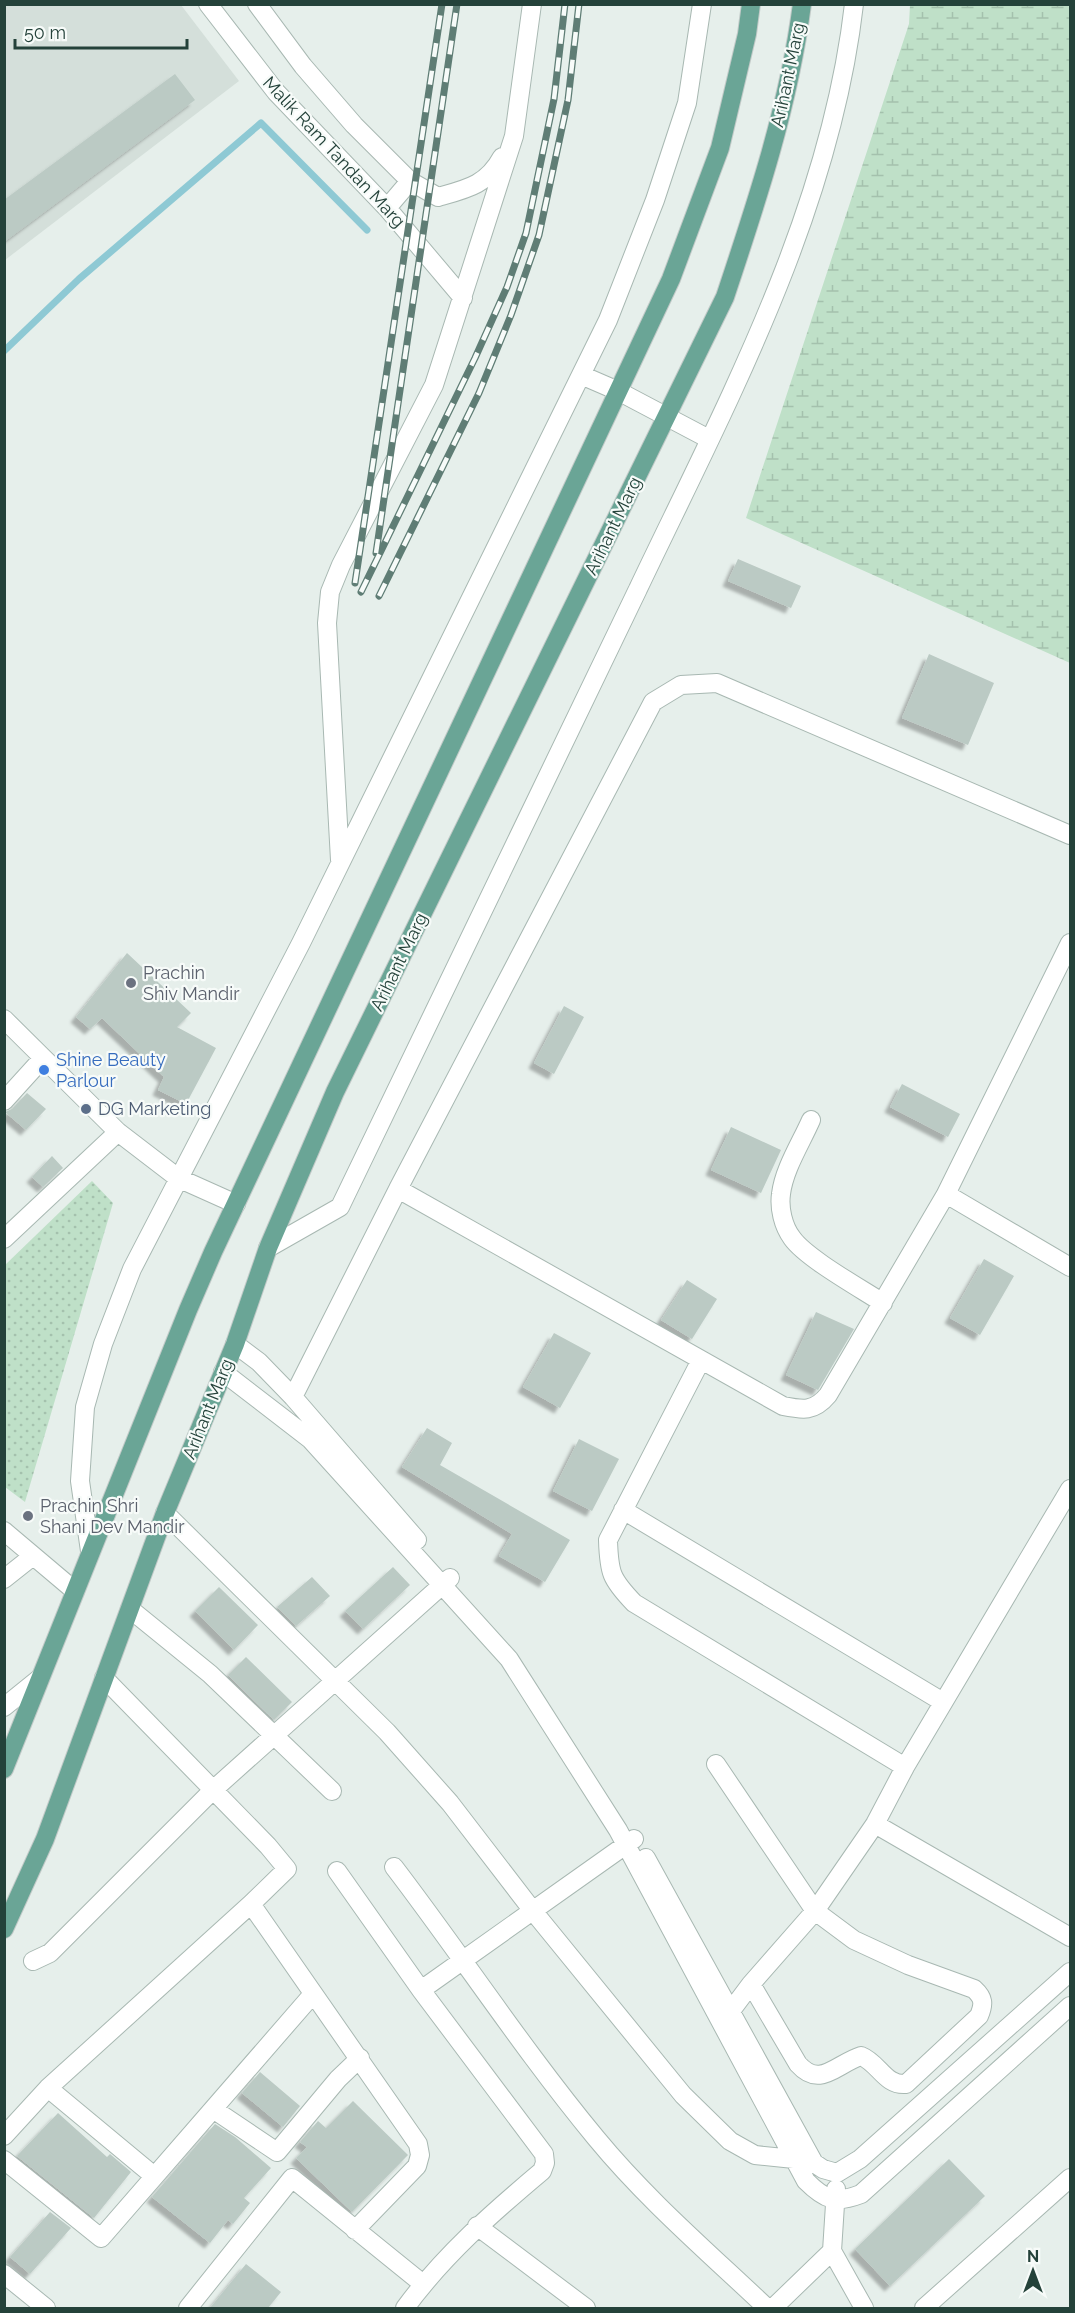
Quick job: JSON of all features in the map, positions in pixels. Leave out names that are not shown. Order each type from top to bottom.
[{"type":"main road","points":[[4,1769],[188,1310],[671,279],[720,148],[747,34],[751,4]]},
{"type":"main road","name":"Arihant Marg","points":[[4,1929],[45,1839],[165,1513],[235,1344],[268,1248],[335,1092],[725,297],[769,164],[798,40],[802,4]]},
{"type":"street","name":"Malik Ram Tandan Marg","points":[[208,4],[276,92],[387,208],[463,298]]},
{"type":"street","name":"Malik Ram Tandan Marg","points":[[257,4],[303,66],[354,125],[410,181],[438,197],[473,188],[495,170],[514,136]]},
{"type":"street","points":[[340,862],[327,623],[330,592],[341,565],[434,385],[514,136],[532,4]]},
{"type":"street","points":[[90,1551],[80,1481],[85,1407],[103,1344],[132,1269],[340,862],[608,320],[655,200],[687,103],[702,4]]},
{"type":"street","points":[[268,1248],[340,1207],[753,348],[818,179],[849,45],[854,4]]},
{"type":"street","points":[[387,208],[410,181]]},
{"type":"street","points":[[581,375],[618,391],[709,439]]},
{"type":"street","points":[[293,1396],[398,1189],[653,702],[681,685],[717,683],[1071,835]]},
{"type":"street","points":[[398,1189],[783,1406],[800,1410],[819,1406],[828,1395],[946,1194],[1071,943]]},
{"type":"street","points":[[4,1019],[118,1131],[178,1178],[236,1204]]},
{"type":"street","points":[[4,1101],[43,1058]]},
{"type":"street","points":[[811,1120],[786,1175],[781,1194],[782,1216],[792,1238],[812,1256],[883,1303]]},
{"type":"street","points":[[4,1239],[118,1131]]},
{"type":"street","points":[[946,1194],[1071,1267]]},
{"type":"street","points":[[235,1344],[259,1362],[293,1396],[446,1582]]},
{"type":"street","points":[[701,1360],[608,1540],[609,1561],[615,1583],[634,1603],[904,1767]]},
{"type":"street","points":[[223,1372],[310,1439],[446,1582],[514,1647],[631,1842],[724,2016],[794,2159],[806,2181],[818,2193],[835,2199],[846,2199],[861,2194],[1067,2015],[1043,1995]]},
{"type":"street","points":[[724,2016],[815,1911],[875,1824],[904,1767],[1071,1489]]},
{"type":"street","points":[[623,1510],[943,1702]]},
{"type":"street","points":[[165,1513],[387,1732],[450,1803],[533,1911],[683,2095],[730,2141],[755,2155],[794,2159]]},
{"type":"street","points":[[4,1531],[75,1591]]},
{"type":"street","points":[[4,1579],[33,1556]]},
{"type":"street","points":[[33,1961],[50,1953],[213,1790],[446,1582]]},
{"type":"street","points":[[130,1609],[210,1674],[332,1791]]},
{"type":"street","points":[[4,1707],[40,1678]]},
{"type":"street","points":[[4,2136],[48,2088],[287,1869],[268,1846],[104,1678]]},
{"type":"street","points":[[716,1764],[815,1911],[854,1940],[908,1965],[974,1989],[982,1996],[983,2006],[979,2016],[906,2084],[897,2085],[890,2081],[870,2059],[861,2056],[822,2075],[812,2076],[798,2064],[751,1984]]},
{"type":"street","points":[[875,1824],[1071,1937]]},
{"type":"street","points":[[421,1990],[631,1842]]},
{"type":"street","points":[[394,1867],[597,2139],[643,2189],[767,2308]]},
{"type":"street","points":[[337,1871],[421,1990],[544,2154],[545,2163],[542,2171],[477,2226],[423,2284],[405,2308]]},
{"type":"street","points":[[251,1904],[418,2144],[420,2155],[417,2166],[355,2230]]},
{"type":"street","points":[[724,2016],[814,2163],[823,2169],[837,2173],[860,2159],[1071,1972]]},
{"type":"street","points":[[4,2160],[101,2238],[313,1994]]},
{"type":"street","points":[[213,2109],[277,2152],[338,2079],[360,2058]]},
{"type":"street","points":[[48,2088],[154,2176]]},
{"type":"street","points":[[837,2173],[832,2252],[864,2308]]},
{"type":"street","points":[[188,2308],[292,2178],[423,2284]]},
{"type":"street","points":[[924,2308],[1071,2178]]},
{"type":"street","points":[[477,2226],[586,2308]]},
{"type":"street","points":[[773,2308],[832,2252]]},
{"type":"street","points":[[4,2274],[45,2308]]},
{"type":"shaded area","points":[[5,5],[181,5],[239,81],[5,260]]},
{"type":"green space","points":[[910,5],[1070,5],[1070,663],[746,518],[909,24]]},
{"type":"green space","points":[[92,1181],[113,1203],[25,1502],[5,1487],[5,1265]]},
{"type":"building","points":[[175,74],[195,100],[4,242],[4,200]]},
{"type":"building","points":[[738,559],[801,586],[791,608],[728,581]]},
{"type":"building","points":[[929,654],[994,683],[968,745],[902,718]]},
{"type":"building","name":"Prachin Shiv Mandir","points":[[127,953],[191,1013],[177,1027],[216,1048],[186,1104],[158,1090],[164,1077],[102,1018],[90,1029],[76,1017]]},
{"type":"building","points":[[564,1006],[584,1017],[554,1074],[534,1063]]},
{"type":"building","points":[[902,1084],[960,1114],[948,1137],[890,1107]]},
{"type":"building","points":[[27,1093],[46,1109],[26,1130],[5,1112],[12,1109]]},
{"type":"building","points":[[731,1127],[781,1150],[761,1193],[711,1170]]},
{"type":"building","points":[[52,1156],[63,1168],[43,1187],[32,1177]]},
{"type":"building","points":[[984,1259],[1014,1276],[980,1335],[950,1318]]},
{"type":"building","points":[[687,1280],[717,1299],[692,1339],[661,1320]]},
{"type":"building","points":[[816,1312],[854,1329],[818,1390],[786,1375]]},
{"type":"building","points":[[554,1333],[591,1353],[560,1408],[523,1387]]},
{"type":"building","points":[[427,1428],[452,1443],[440,1465],[570,1540],[545,1582],[499,1556],[512,1534],[402,1467]]},
{"type":"building","points":[[579,1439],[619,1459],[592,1511],[553,1491]]},
{"type":"building","points":[[393,1567],[410,1585],[363,1629],[345,1611]]},
{"type":"building","points":[[312,1577],[330,1596],[296,1626],[277,1607]]},
{"type":"building","points":[[219,1587],[258,1625],[234,1650],[195,1611]]},
{"type":"building","points":[[246,1657],[292,1702],[274,1720],[228,1675]]},
{"type":"building","points":[[260,2072],[300,2106],[283,2127],[242,2093]]},
{"type":"building","points":[[353,2101],[408,2155],[352,2212],[296,2158],[307,2147],[300,2142],[318,2121],[326,2128]]},
{"type":"building","points":[[58,2113],[107,2157],[110,2154],[131,2172],[94,2218],[17,2156]]},
{"type":"building","points":[[215,2124],[235,2137],[271,2168],[244,2198],[250,2203],[233,2224],[228,2220],[210,2243],[152,2197]]},
{"type":"building","points":[[949,2159],[985,2196],[890,2286],[855,2249]]},
{"type":"building","points":[[50,2212],[71,2228],[30,2274],[10,2257]]},
{"type":"building","points":[[246,2264],[281,2292],[268,2308],[210,2308]]},
{"type":"waterway","points":[[4,351],[79,279],[261,123],[367,230]]},
{"type":"railway","points":[[355,583],[442,4]]},
{"type":"railway","points":[[376,553],[457,4]]},
{"type":"railway","points":[[361,592],[475,358],[507,287],[526,233],[554,99],[565,4]]},
{"type":"railway","points":[[379,596],[479,393],[511,315],[539,235],[568,100],[579,4]]},
{"type":"place","name":"Prachin Shiv Mandir","points":[[131,983]]},
{"type":"place","name":"Shine Beauty Parlour","points":[[44,1070]]},
{"type":"place","name":"DG Marketing","points":[[86,1109]]},
{"type":"place","name":"Prachin Shri Shani Dev Mandir","points":[[28,1516]]}]
